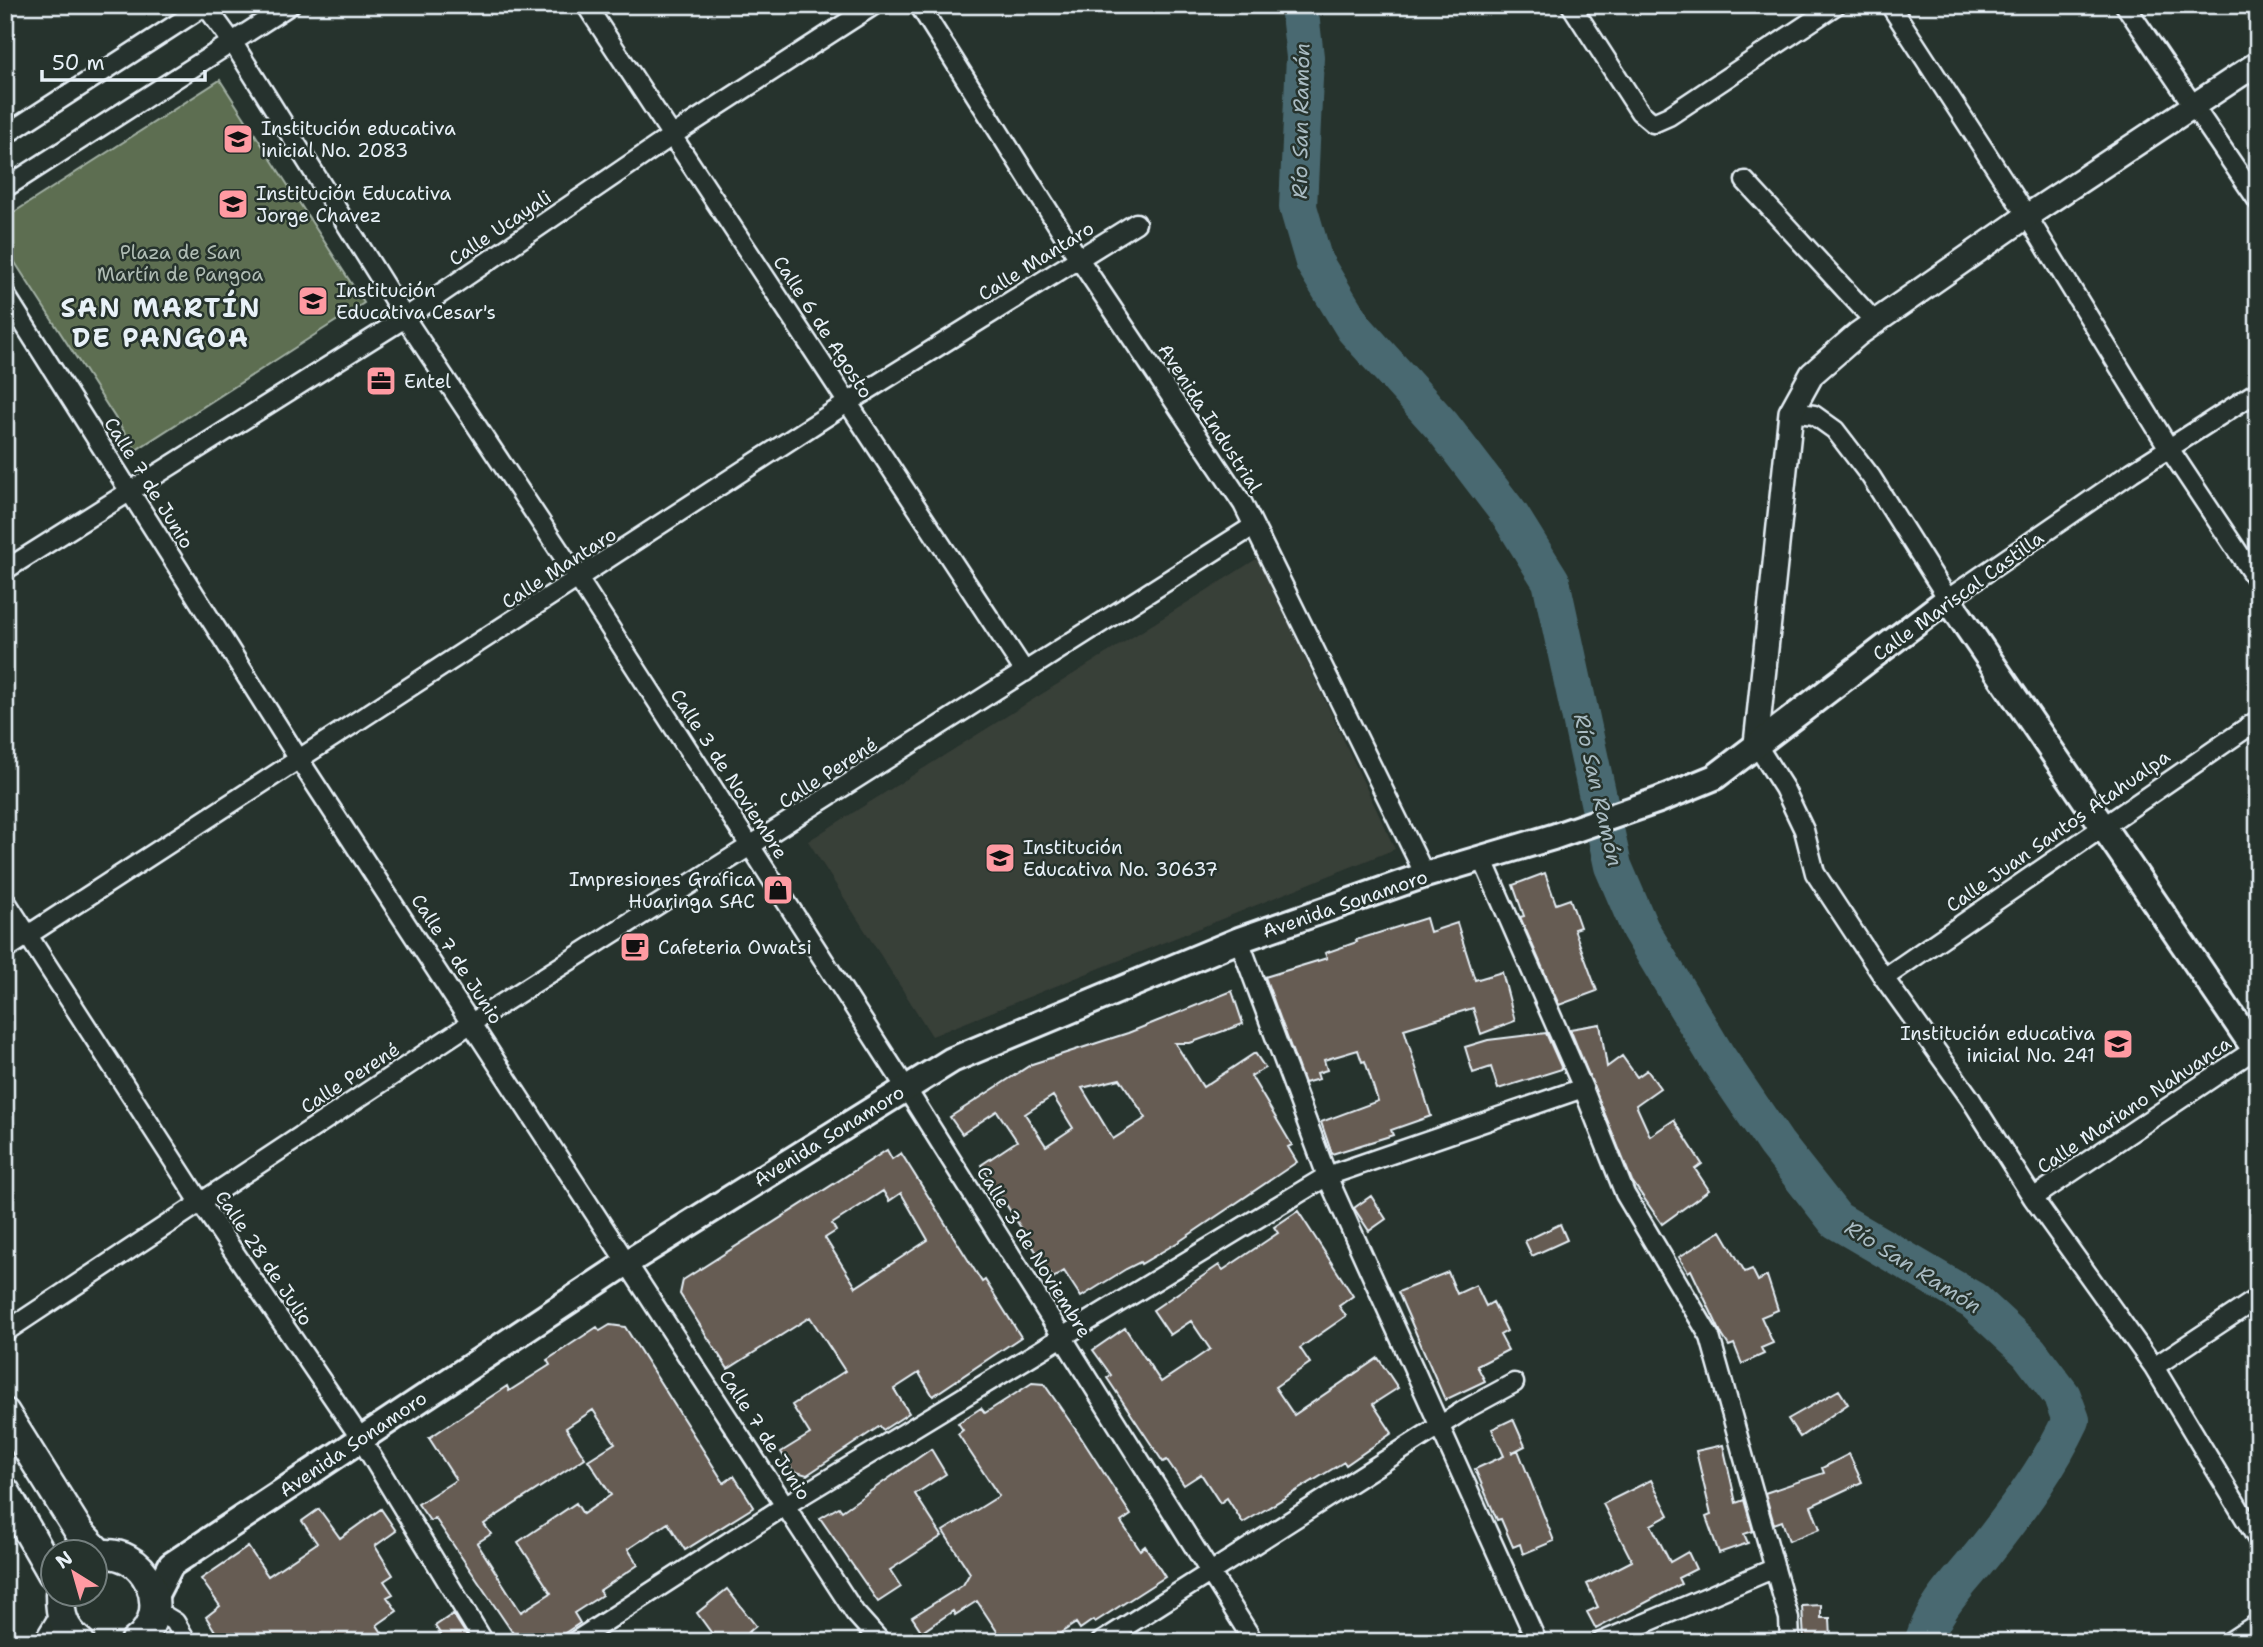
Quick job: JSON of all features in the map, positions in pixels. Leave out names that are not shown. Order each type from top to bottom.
[{"type":"main road","name":"Calle Mariscal Castilla","points":[[1553,837],[1659,800],[1715,777],[1756,744],[1816,703],[1948,599]]},
{"type":"main road","points":[[1948,599],[2257,1050]]},
{"type":"main road","name":"Avenida Sonamoro","points":[[171,1565],[628,1262],[952,1060],[1239,940],[1426,875],[1553,837]]},
{"type":"main road","points":[[5,1413],[84,1538]]},
{"type":"main road","points":[[5,1491],[38,1549]]},
{"type":"main road","points":[[108,1556],[119,1556],[136,1564],[171,1565],[149,1623]]},
{"type":"main road","points":[[136,1564],[148,1578],[149,1623]]},
{"type":"main road","points":[[61,1608],[69,1633],[80,1642]]},
{"type":"street","points":[[5,135],[206,5]]},
{"type":"street","name":"Calle 3 de Noviembre","points":[[206,5],[233,43],[405,317],[579,580],[906,1088],[1254,1642]]},
{"type":"street","points":[[5,188],[290,5]]},
{"type":"street","name":"Calle 6 de Agosto","points":[[586,5],[1025,672]]},
{"type":"street","name":"Calle Ucayali","points":[[5,570],[131,493],[405,317],[673,135],[874,5]]},
{"type":"street","name":"Avenida Industrial","points":[[919,5],[1079,259],[1243,504],[1252,527],[1426,875]]},
{"type":"street","points":[[1571,5],[1640,112],[1653,123],[1669,116],[1836,5]]},
{"type":"street","points":[[1890,5],[2027,216],[2169,450],[2258,582]]},
{"type":"street","points":[[2125,5],[2258,201]]},
{"type":"street","points":[[2258,62],[2027,216],[1875,322],[1812,374],[1791,412],[1756,744],[1784,788],[1804,830],[1815,873],[1884,978],[1970,1098],[2033,1198],[2154,1367],[2258,1540]]},
{"type":"street","points":[[1745,181],[1875,322]]},
{"type":"street","name":"Calle Mantaro","points":[[5,950],[579,580],[847,403],[1136,223]]},
{"type":"street","name":"Calle 7 de Junio","points":[[5,294],[300,761],[473,1022],[855,1613],[881,1642]]},
{"type":"street","name":"Calle Mariscal Castilla","points":[[1948,599],[2132,472],[2258,391]]},
{"type":"street","points":[[1791,412],[1814,415],[1835,430],[1871,477],[1948,599]]},
{"type":"street","name":"Calle Perené","points":[[5,1332],[473,1022],[1252,527]]},
{"type":"street","name":"Calle Juan Santos Atahualpa","points":[[1884,978],[2102,824],[2258,720]]},
{"type":"street","points":[[1483,860],[1583,1088],[1625,1194],[1710,1337],[1789,1618],[1790,1642]]},
{"type":"street","name":"Calle 28 de Julio","points":[[5,900],[200,1202],[361,1439],[484,1642]]},
{"type":"street","points":[[1239,940],[1327,1176],[1442,1426],[1537,1642]]},
{"type":"street","name":"Calle Mariano Nahuanca","points":[[2033,1198],[2257,1050]]},
{"type":"street","points":[[574,1642],[786,1505],[1327,1176],[1583,1088]]},
{"type":"street","points":[[2154,1367],[2258,1298]]},
{"type":"street","points":[[1101,1642],[1466,1409],[1514,1383]]},
{"type":"street","points":[[1601,1642],[1775,1568]]},
{"type":"street","points":[[43,1642],[58,1608]]},
{"type":"street","points":[[149,1623],[175,1622],[187,1642]]},
{"type":"street","points":[[2229,1642],[2258,1623]]},
{"type":"shaded area","points":[[1258,558],[1395,849],[932,1036],[808,841]]},
{"type":"green space","name":"Plaza de San Martín de Pangoa","points":[[220,80],[364,303],[136,450],[5,247],[5,218]]},
{"type":"building","points":[[1545,873],[1556,904],[1570,899],[1580,927],[1574,929],[1597,991],[1559,1005],[1520,917],[1524,916],[1513,885]]},
{"type":"building","points":[[1426,918],[1430,932],[1457,923],[1475,980],[1502,972],[1515,1021],[1481,1034],[1473,1008],[1404,1029],[1431,1116],[1391,1130],[1393,1135],[1332,1154],[1321,1122],[1378,1101],[1365,1061],[1362,1062],[1358,1050],[1324,1060],[1327,1070],[1317,1073],[1319,1079],[1304,1083],[1265,977],[1327,958],[1325,953],[1357,942],[1356,940]]},
{"type":"building","points":[[1232,991],[1243,1024],[1190,1043],[1175,1043],[1203,1087],[1255,1053],[1265,1068],[1251,1076],[1292,1145],[1288,1147],[1297,1162],[1180,1241],[1141,1264],[1140,1262],[1126,1269],[1081,1297],[1064,1271],[1053,1278],[981,1165],[1017,1141],[997,1111],[962,1134],[950,1117],[1032,1064],[1128,1033]],"holes":[[[1120,1079],[1146,1118],[1113,1139],[1082,1088]],[[1053,1096],[1073,1128],[1046,1146],[1025,1114]]]},
{"type":"building","points":[[1600,1024],[1607,1067],[1622,1056],[1637,1077],[1647,1070],[1660,1088],[1636,1105],[1650,1136],[1674,1120],[1702,1164],[1695,1169],[1709,1190],[1662,1224],[1632,1181],[1570,1029]]},
{"type":"building","points":[[1546,1033],[1562,1069],[1498,1089],[1491,1067],[1473,1073],[1465,1047],[1488,1040]]},
{"type":"building","points":[[887,1150],[892,1159],[901,1153],[982,1282],[985,1280],[1021,1337],[933,1396],[919,1373],[894,1389],[909,1413],[883,1430],[880,1426],[807,1475],[793,1471],[781,1452],[810,1434],[792,1405],[845,1371],[810,1317],[728,1369],[680,1294],[683,1280]],"holes":[[[883,1191],[889,1201],[901,1193],[928,1240],[856,1287],[825,1238],[836,1231],[832,1224]]]},
{"type":"building","points":[[1371,1196],[1386,1219],[1369,1231],[1354,1208]]},
{"type":"building","points":[[1298,1211],[1353,1296],[1339,1306],[1346,1316],[1300,1348],[1310,1363],[1275,1387],[1294,1415],[1378,1358],[1398,1388],[1373,1404],[1392,1433],[1346,1465],[1344,1462],[1243,1523],[1227,1498],[1220,1503],[1201,1474],[1184,1485],[1167,1460],[1163,1462],[1107,1378],[1111,1375],[1093,1350],[1125,1328],[1161,1382],[1194,1360],[1210,1349],[1191,1321],[1170,1335],[1153,1310],[1219,1265],[1223,1270],[1278,1233],[1274,1227]]},
{"type":"building","points":[[1560,1224],[1567,1240],[1532,1256],[1525,1241]]},
{"type":"building","points":[[1721,1231],[1745,1272],[1752,1269],[1758,1281],[1767,1276],[1778,1310],[1761,1317],[1773,1343],[1761,1348],[1764,1354],[1742,1364],[1734,1344],[1729,1346],[1722,1335],[1691,1270],[1688,1272],[1679,1257]]},
{"type":"building","points":[[1448,1272],[1457,1294],[1476,1285],[1486,1306],[1493,1302],[1507,1331],[1500,1335],[1508,1350],[1477,1366],[1485,1381],[1445,1400],[1398,1292]]},
{"type":"building","points":[[610,1325],[625,1327],[724,1483],[734,1476],[754,1507],[685,1550],[668,1523],[628,1549],[638,1565],[599,1591],[602,1595],[574,1613],[580,1623],[551,1642],[546,1642],[540,1633],[526,1642],[519,1642],[435,1518],[430,1521],[418,1504],[456,1480],[429,1438],[507,1386],[509,1391],[550,1365],[547,1360],[597,1327],[600,1331]],"holes":[[[593,1410],[615,1443],[588,1460],[611,1495],[583,1514],[576,1503],[518,1542],[551,1593],[521,1612],[477,1543],[491,1534],[484,1524],[585,1458],[566,1428]]]},
{"type":"building","points":[[1032,1383],[1044,1384],[1078,1433],[1131,1515],[1121,1522],[1140,1550],[1145,1546],[1165,1577],[1095,1622],[1093,1620],[1080,1629],[1076,1623],[1047,1642],[1004,1642],[977,1601],[955,1615],[953,1611],[922,1632],[912,1617],[963,1585],[970,1573],[943,1531],[999,1496],[958,1434],[963,1430],[958,1423],[981,1408],[985,1413]]},
{"type":"building","points":[[1839,1390],[1848,1404],[1800,1437],[1788,1419]]},
{"type":"building","points":[[1513,1419],[1525,1446],[1511,1453],[1518,1450],[1554,1541],[1523,1554],[1520,1544],[1513,1547],[1501,1519],[1497,1520],[1475,1469],[1504,1456],[1492,1429]]},
{"type":"building","points":[[1723,1445],[1736,1503],[1744,1500],[1753,1531],[1744,1534],[1748,1543],[1719,1553],[1706,1517],[1711,1515],[1696,1451]]},
{"type":"building","points":[[931,1449],[946,1474],[915,1494],[942,1536],[890,1570],[901,1587],[878,1602],[820,1518],[839,1507],[842,1511]]},
{"type":"building","points":[[1849,1454],[1862,1482],[1811,1506],[1820,1529],[1789,1541],[1782,1521],[1774,1524],[1765,1493],[1824,1473],[1822,1468]]},
{"type":"building","points":[[1651,1480],[1669,1515],[1651,1525],[1670,1562],[1688,1552],[1696,1569],[1678,1578],[1681,1584],[1596,1629],[1587,1612],[1598,1607],[1587,1584],[1632,1561],[1603,1504]]},
{"type":"building","points":[[319,1509],[340,1538],[381,1509],[396,1531],[375,1546],[393,1575],[384,1581],[393,1594],[387,1597],[397,1611],[377,1625],[388,1642],[222,1642],[206,1617],[220,1606],[201,1579],[248,1547],[268,1576],[317,1543],[302,1521]]},
{"type":"building","points":[[727,1589],[756,1626],[737,1642],[718,1642],[697,1613]]},
{"type":"building","points":[[1821,1605],[1821,1618],[1830,1618],[1831,1638],[1804,1640],[1802,1606]]},
{"type":"building","points":[[453,1614],[471,1642],[446,1642],[435,1626]]},
{"type":"waterway","name":"Río San Ramón","points":[[1299,5],[1305,57],[1298,207],[1314,262],[1354,328],[1442,426],[1510,515],[1551,581],[1613,866],[1640,929],[1717,1057],[1776,1144],[1836,1220],[1974,1301],[2029,1352],[2062,1396],[2071,1420],[2054,1453],[2012,1516],[1943,1602],[1923,1642]]},
{"type":"place","name":"Institución educativa inicial No. 2083","points":[[238,139]]},
{"type":"place","name":"Institución Educativa Jorge Chavez","points":[[233,204]]},
{"type":"place","name":"Institución Educativa Cesar's","points":[[313,301]]},
{"type":"place","name":"Entel","points":[[381,381]]},
{"type":"place","name":"Institución Educativa No. 30637","points":[[1000,858]]},
{"type":"place","name":"Impresiones Grafica Huaringa SAC","points":[[778,890]]},
{"type":"place","name":"Cafeteria Owatsi","points":[[635,947]]},
{"type":"place","name":"Institución educativa inicial No. 241","points":[[2118,1044]]},
{"type":"district","name":"SAN MARTÍN DE PANGOA","points":[[161,322]]}]
